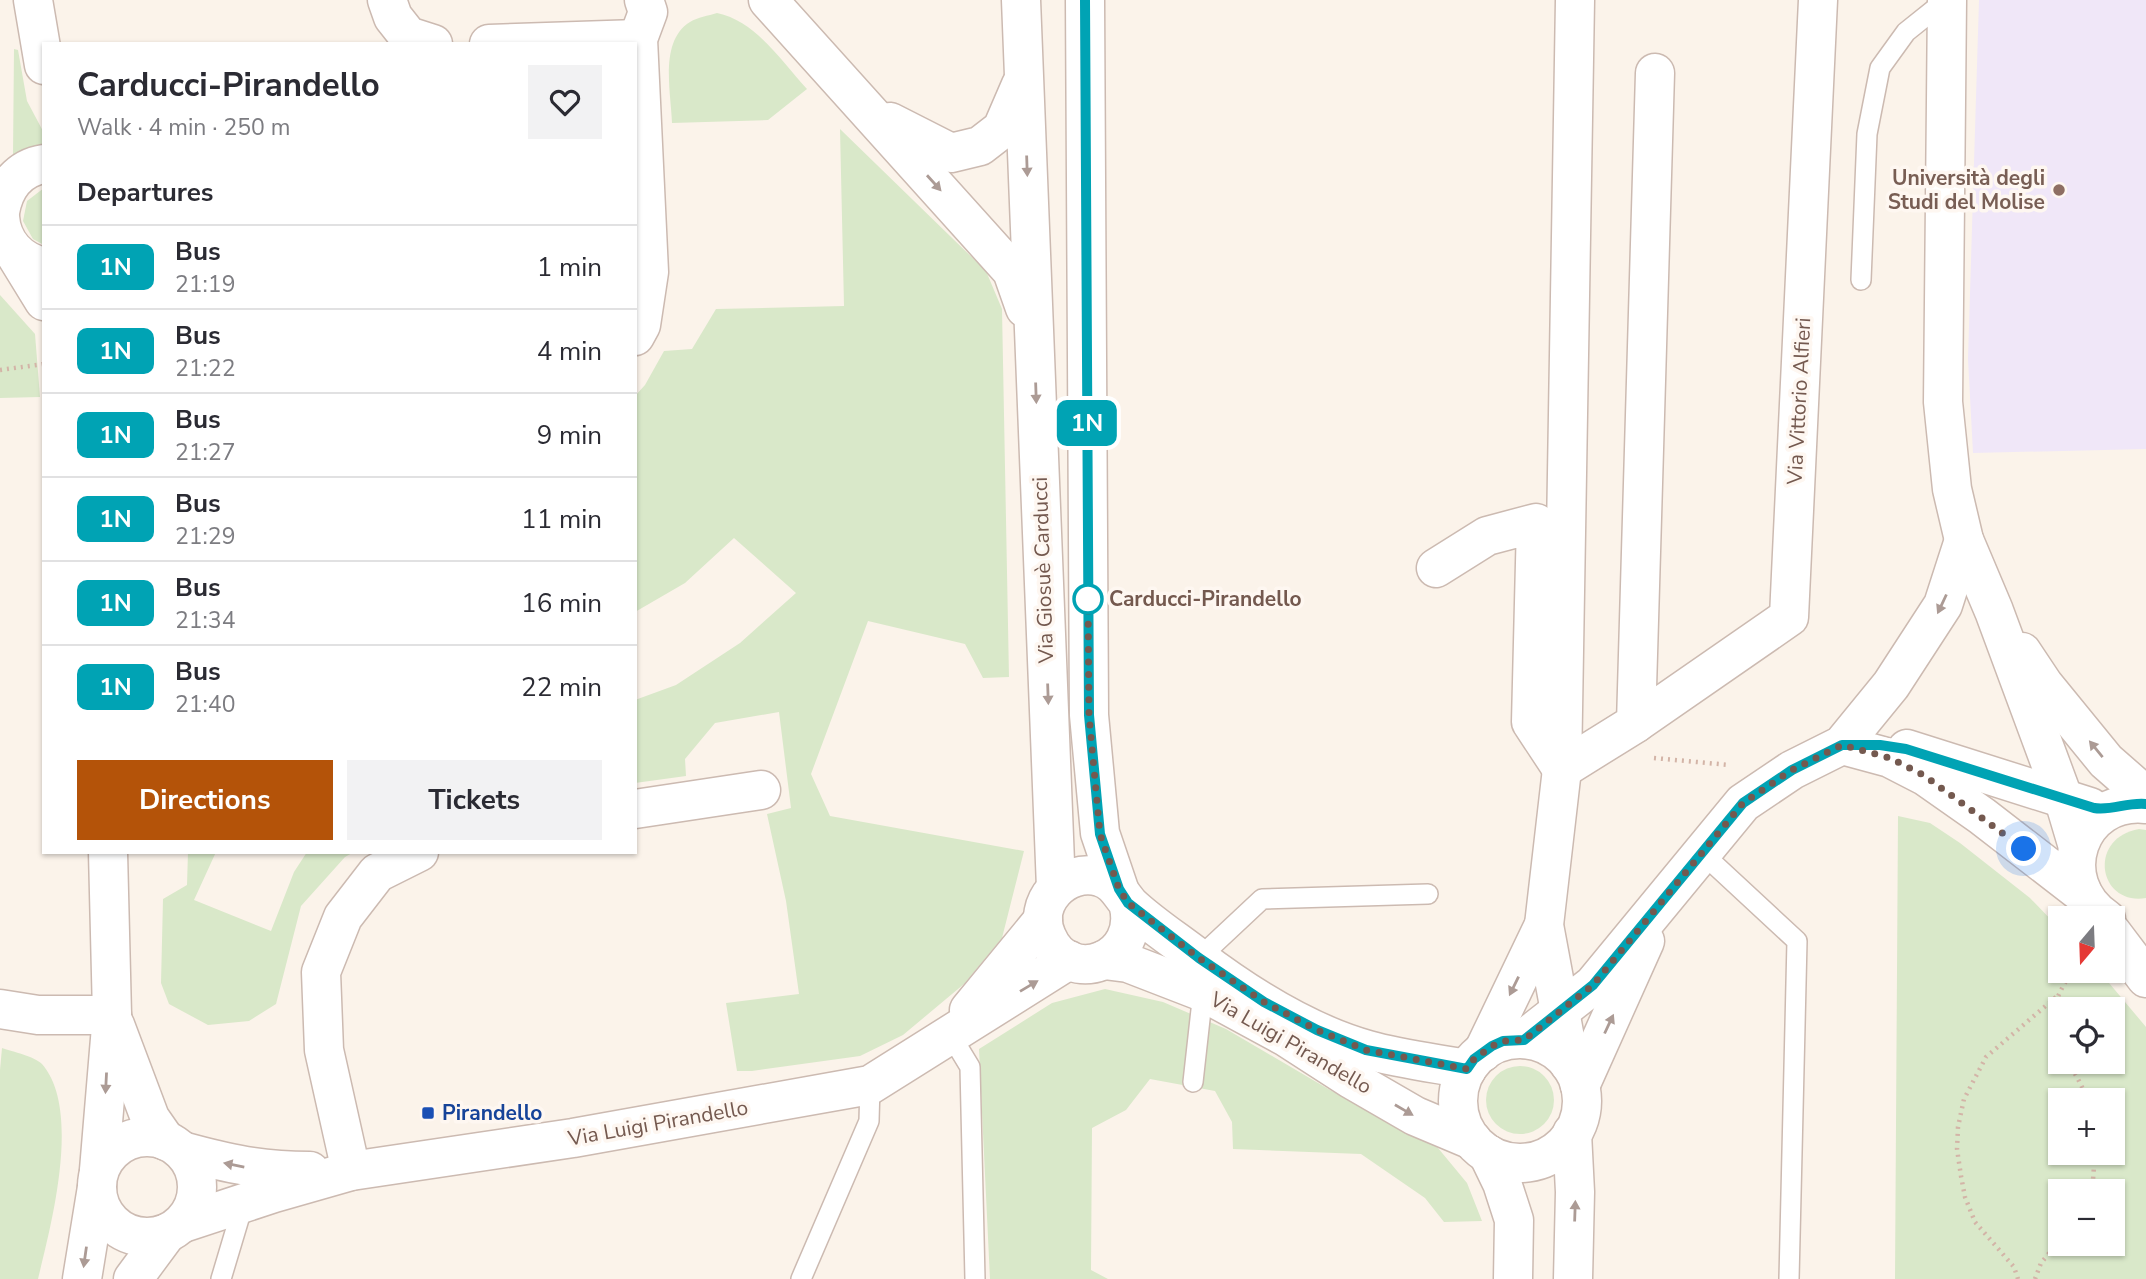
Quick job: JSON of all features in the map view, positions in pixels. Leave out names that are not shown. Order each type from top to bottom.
[{"type":"street","points":[[33,0],[42,55]]},
{"type":"street","points":[[387,0],[393,17],[408,36],[427,42]]},
{"type":"street","name":"Via Giosuè Carducci","points":[[1021,0],[1034,332],[1049,904]]},
{"type":"street","name":"Via Giosuè Carducci","points":[[1085,0],[1089,715],[1100,834],[1124,896]]},
{"type":"street","points":[[1480,1147],[1510,1162],[1534,1161],[1556,1151],[1572,1133],[1581,1110],[1544,925],[1562,769],[1575,0]]},
{"type":"street","name":"Via Vittorio Alfieri","points":[[1562,769],[1636,723],[1789,617],[1818,0]]},
{"type":"street","points":[[1946,0],[1943,402],[1952,489],[1964,540],[1994,611],[2064,800],[2078,848],[2076,871],[2096,906]]},
{"type":"street","points":[[766,2],[872,114],[1012,271],[1034,332]]},
{"type":"street","points":[[499,42],[650,13],[649,272],[641,325],[637,332]]},
{"type":"street","points":[[1636,723],[1655,73]]},
{"type":"street","points":[[872,114],[951,153],[981,146],[1002,129],[1024,80]]},
{"type":"street","points":[[42,165],[25,170],[15,178],[10,221],[42,297]]},
{"type":"street","points":[[1437,568],[1487,536],[1536,523],[1531,722],[1562,769]]},
{"type":"street","points":[[1524,1040],[1593,985],[1743,803],[1792,770],[1842,745],[1891,685],[1943,605],[1964,540]]},
{"type":"street","points":[[1994,611],[2044,685],[2106,761],[2146,796]]},
{"type":"street","points":[[1842,745],[1880,745],[1906,749],[2064,800],[2108,811]]},
{"type":"street","points":[[1842,745],[1890,758],[1925,776],[1982,816],[2089,906]]},
{"type":"street","points":[[637,809],[761,790]]},
{"type":"street","points":[[2078,848],[2089,826],[2108,811],[2131,803],[2146,804]]},
{"type":"street","points":[[82,1279],[98,1178],[111,1015],[108,854]]},
{"type":"street","points":[[351,1171],[324,1050],[321,972],[343,917],[377,873],[415,854]]},
{"type":"street","points":[[1088,875],[1105,879],[1124,896],[1131,920],[1128,937],[1118,951],[1087,960],[1062,956],[1050,944],[1043,928],[1049,904],[1071,878],[1088,875]]},
{"type":"street","name":"Via Luigi Pirandello","points":[[1124,896],[1201,975],[1286,1037],[1415,1116],[1480,1147]]},
{"type":"street","points":[[1575,1076],[1663,901]]},
{"type":"street","name":"Via Luigi Pirandello","points":[[950,1034],[1049,904]]},
{"type":"street","points":[[1513,1279],[1514,1220],[1503,1183],[1460,1118],[1458,1106],[1461,1081],[1475,1060],[1544,925]]},
{"type":"street","points":[[2125,925],[2146,927]]},
{"type":"street","points":[[2125,949],[2146,978]]},
{"type":"street","name":"Via Luigi Pirandello","points":[[175,1228],[244,1202],[351,1171],[573,1138],[870,1085],[950,1034],[1087,960],[1128,963],[1201,975],[1366,1050],[1475,1060]]},
{"type":"street","points":[[0,1009],[38,1015],[111,1015]]},
{"type":"street","points":[[111,1015],[150,1118],[193,1168],[198,1186],[194,1206],[133,1279]]},
{"type":"street","points":[[1475,1060],[1503,1041],[1524,1040],[1550,1047],[1575,1076]]},
{"type":"street","points":[[1572,1133],[1575,1192],[1573,1279]]},
{"type":"street","points":[[174,1146],[146,1137],[127,1141],[110,1152],[98,1178],[100,1206],[120,1229],[148,1238],[175,1228]]},
{"type":"street","name":"Via Luigi Pirandello","points":[[174,1146],[232,1166],[274,1171],[351,1171]]},
{"type":"lane","points":[[1861,279],[1867,134],[1881,68],[1906,32],[1946,0]]},
{"type":"lane","points":[[1701,852],[1797,941],[1789,1279]]},
{"type":"lane","points":[[1193,1082],[1201,975],[1262,899],[1428,894]]},
{"type":"lane","points":[[950,1034],[970,1067],[975,1279]]},
{"type":"lane","points":[[801,1279],[869,1121],[870,1085]]},
{"type":"lane","points":[[221,1279],[244,1202]]},
{"type":"path","points":[[0,370],[42,365]]},
{"type":"path","points":[[1601,745],[1626,756],[1792,770]]},
{"type":"path","points":[[2056,997],[2064,984]]},
{"type":"path","points":[[2018,1279],[2014,1267],[1975,1222],[1965,1197],[1957,1149],[1958,1127],[1964,1099],[1986,1057],[2048,1004]]},
{"type":"path","points":[[2035,1279],[2041,1263],[2048,1255]]},
{"type":"shaded area","name":"Università degli Studi del Molise","points":[[1979,0],[2146,0],[2146,449],[1973,453],[1968,359]]},
{"type":"green space","points":[[717,13],[731,17],[756,33],[807,89],[768,120],[672,123],[669,68],[674,41],[690,22]]},
{"type":"green space","points":[[14,49],[18,50],[27,101],[42,129],[42,151],[13,155]]},
{"type":"green space","points":[[840,129],[986,271],[1002,309],[1009,677],[983,678],[965,644],[868,621],[811,774],[830,816],[1024,851],[1002,938],[964,984],[903,1035],[860,1056],[737,1071],[726,1003],[799,994],[786,901],[767,814],[791,808],[779,712],[715,723],[685,759],[686,776],[637,783],[637,699],[676,685],[740,643],[796,593],[734,538],[685,583],[637,611],[637,394],[664,351],[692,349],[716,309],[844,306]]},
{"type":"green space","points":[[42,190],[42,244],[33,239],[23,221],[27,201]]},
{"type":"green space","points":[[0,295],[35,334],[40,397],[0,398]]},
{"type":"green space","points":[[1898,816],[1930,823],[1960,843],[2030,898],[2048,917],[2048,984],[2110,984],[2121,997],[2048,997],[2048,1074],[2125,1074],[2125,1002],[2146,1027],[2146,1279],[1895,1279]]},
{"type":"green space","points":[[2139,829],[2146,830],[2146,898],[2130,898],[2117,892],[2109,882],[2105,870],[2106,857],[2111,845],[2122,835]]},
{"type":"green space","points":[[188,854],[215,854],[194,900],[271,931],[294,872],[306,854],[350,854],[301,906],[276,1004],[249,1021],[208,1025],[169,1004],[161,983],[163,899],[187,885]]},
{"type":"green space","points":[[1105,989],[1163,1002],[1226,1029],[1330,1090],[1438,1148],[1467,1183],[1482,1221],[1444,1222],[1425,1198],[1361,1154],[1233,1149],[1232,1122],[1215,1091],[1150,1079],[1126,1110],[1092,1128],[1091,1270],[1108,1279],[990,1279],[979,1049],[1052,1003]]},
{"type":"green space","points":[[2,1048],[29,1056],[42,1064],[54,1084],[60,1109],[62,1138],[56,1199],[38,1279],[0,1279]]},
{"type":"green space","points":[[1520,1066],[1533,1069],[1544,1076],[1551,1087],[1554,1100],[1551,1113],[1544,1124],[1533,1131],[1520,1134],[1507,1131],[1496,1124],[1489,1113],[1486,1100],[1489,1087],[1496,1076],[1507,1069]]},
{"type":"bus line","name":"1N","points":[[1085,0],[1089,715],[1100,834],[1119,889],[1128,903],[1199,958],[1264,1002],[1317,1030],[1366,1050],[1467,1069],[1474,1059],[1492,1046],[1503,1041],[1524,1040],[1593,985],[1743,803],[1792,770],[1842,745],[1880,745],[1906,749],[2064,800],[2108,811],[2123,804],[2146,804]]},
{"type":"place","name":"Università degli Studi del Molise","points":[[2059,190]]},
{"type":"place","name":"Carducci-Pirandello","points":[[1088,599]]},
{"type":"place","name":"Pirandello","points":[[428,1113]]},
{"type":"route","points":[[1088,599],[1089,715],[1100,834],[1119,889],[1128,903],[1199,958],[1264,1002],[1317,1030],[1366,1050],[1467,1069],[1474,1059],[1492,1046],[1503,1041],[1524,1040],[1593,985],[1743,803],[1792,770],[1842,745],[1890,758],[1925,776],[2024,849]]}]
